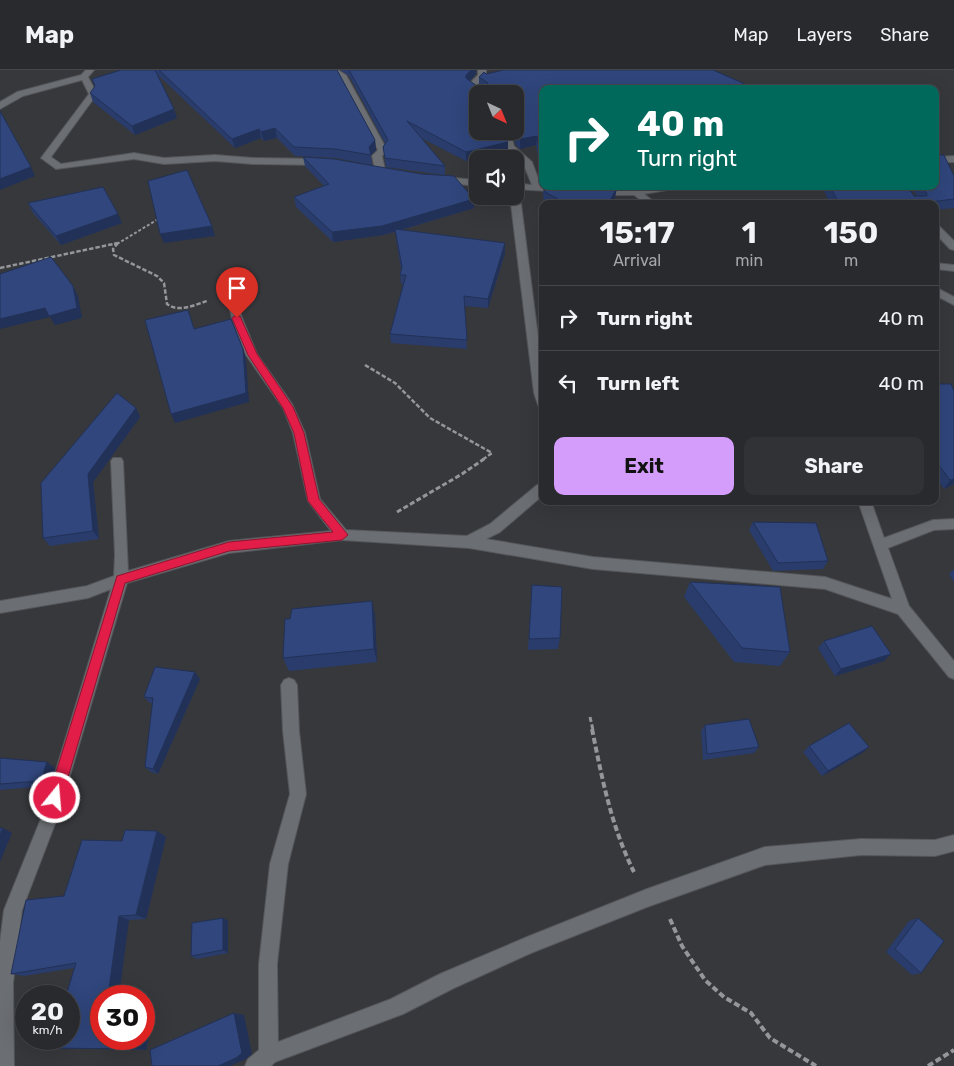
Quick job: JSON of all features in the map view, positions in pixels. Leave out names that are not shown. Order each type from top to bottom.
[{"type":"street","points":[[332,70],[343,77],[383,150],[377,156],[380,170]]},
{"type":"street","points":[[472,85],[482,76],[482,70]]},
{"type":"street","points":[[0,106],[20,94],[87,73],[93,94],[46,158],[59,167],[134,156],[164,161],[215,158],[253,161],[327,162]]},
{"type":"street","points":[[508,140],[510,147],[527,162],[538,188],[524,187]]},
{"type":"street","points":[[939,160],[954,159]]},
{"type":"street","points":[[431,179],[469,182]]},
{"type":"street","points":[[559,190],[569,191]]},
{"type":"street","points":[[586,192],[636,192],[648,190]]},
{"type":"street","points":[[636,192],[647,200]]},
{"type":"street","points":[[515,205],[539,385]]},
{"type":"street","points":[[939,231],[954,247]]},
{"type":"street","points":[[939,266],[954,268]]},
{"type":"street","points":[[230,292],[237,318],[252,355],[288,407],[299,433],[314,501],[342,535]]},
{"type":"street","points":[[939,293],[954,302]]},
{"type":"street","points":[[4,1066],[4,983],[13,910],[50,816],[121,579],[122,555],[117,461]]},
{"type":"street","points":[[469,542],[495,528],[539,491]]},
{"type":"street","points":[[865,505],[903,609],[954,672]]},
{"type":"street","points":[[879,546],[933,525],[954,524]]},
{"type":"street","points":[[0,607],[88,592],[121,579],[229,547],[342,535],[469,542],[593,563],[825,583],[903,609]]},
{"type":"street","points":[[289,686],[291,730],[298,794],[279,864],[268,964],[262,1060],[396,1007],[447,981],[527,946],[646,898],[765,856],[861,847],[935,848],[954,843]]},
{"type":"path","points":[[0,268],[118,242],[163,216]]},
{"type":"path","points":[[118,242],[113,248],[114,255],[157,276],[164,283],[167,304],[172,308],[186,308],[230,292]]},
{"type":"path","points":[[365,365],[395,383],[430,418],[492,453],[462,474],[392,515]]},
{"type":"path","points":[[928,1066],[954,1050]]},
{"type":"building","points":[[121,70],[155,70],[174,109],[132,126],[90,93],[95,86],[92,79]]},
{"type":"building","points":[[159,70],[337,70],[375,140],[369,147],[371,155],[335,149],[294,147],[275,128],[261,132],[259,129],[232,139]]},
{"type":"building","points":[[349,70],[471,70],[466,75],[466,78],[476,85],[469,85],[469,140],[506,140],[508,142],[466,152],[407,121],[445,166],[385,158],[383,147],[388,140]]},
{"type":"building","points":[[504,70],[713,70],[745,84],[539,85],[539,148],[537,136],[524,138],[524,85],[488,85],[488,83],[479,77],[484,72],[486,74]]},
{"type":"building","points":[[0,111],[31,167],[0,179]]},
{"type":"building","points":[[939,155],[944,155],[954,176],[954,199],[939,201],[837,200],[832,190],[910,190],[914,196],[927,196],[924,190],[939,190]]},
{"type":"building","points":[[303,157],[334,159],[421,174],[454,176],[469,193],[469,200],[382,226],[332,232],[294,197],[329,184]]},
{"type":"building","points":[[187,170],[212,226],[160,234],[148,181]]},
{"type":"building","points":[[103,187],[118,214],[56,236],[28,203]]},
{"type":"building","points":[[545,190],[616,190],[610,200],[560,200]]},
{"type":"building","points":[[395,229],[505,243],[488,299],[464,296],[467,340],[390,334],[406,275],[400,275],[402,267]]},
{"type":"building","points":[[51,257],[73,286],[77,308],[49,316],[45,308],[0,319],[0,274]]},
{"type":"building","points":[[188,310],[194,329],[231,319],[243,349],[246,393],[171,414],[145,320]]},
{"type":"building","points":[[939,384],[951,384],[954,391],[954,479],[950,480],[939,465]]},
{"type":"building","points":[[117,393],[136,408],[88,474],[93,531],[43,538],[41,483]]},
{"type":"building","points":[[753,522],[816,523],[828,561],[778,563]]},
{"type":"building","points":[[690,582],[780,587],[790,652],[742,648]]},
{"type":"building","points":[[532,585],[562,587],[560,638],[529,639]]},
{"type":"building","points":[[372,601],[374,649],[283,658],[285,619],[290,619],[292,609]]},
{"type":"building","points":[[872,626],[891,654],[841,669],[824,641]]},
{"type":"building","points":[[155,667],[195,672],[153,769],[145,767],[153,698],[144,697]]},
{"type":"building","points":[[749,719],[759,747],[707,754],[705,725]]},
{"type":"building","points":[[849,723],[869,747],[828,771],[809,746]]},
{"type":"building","points":[[0,758],[47,762],[41,781],[0,784]]},
{"type":"building","points":[[125,830],[157,831],[136,915],[119,916],[110,985],[90,985],[90,1048],[80,1048],[80,985],[69,985],[76,963],[11,974],[26,900],[64,896],[82,840],[122,841]]},
{"type":"building","points":[[223,918],[223,950],[191,956],[192,923]]},
{"type":"building","points":[[918,918],[944,941],[921,973],[895,949]]},
{"type":"building","points":[[234,1013],[242,1053],[236,1058],[218,1066],[152,1066],[150,1050],[155,1050],[155,1048]]},
{"type":"route","points":[[55,798],[88,694],[121,579],[229,547],[342,535],[314,501],[299,433],[288,407],[252,355],[237,318]]}]
